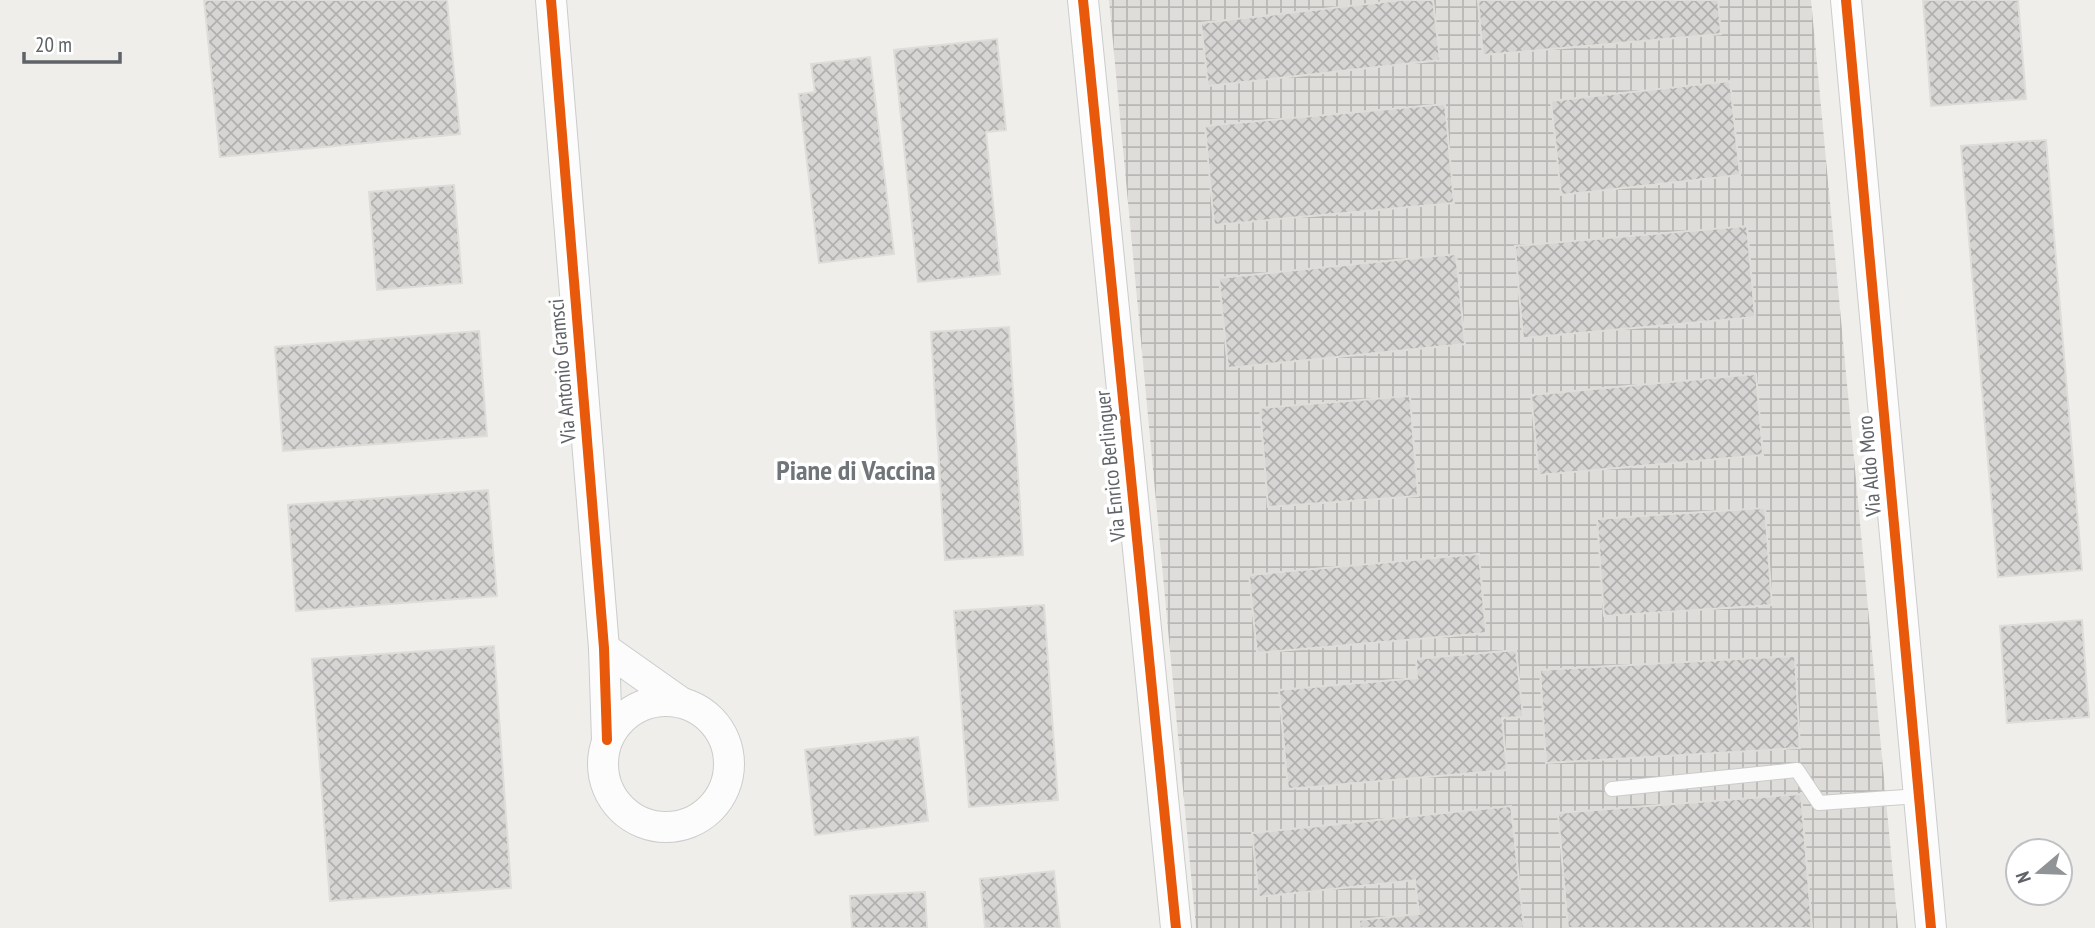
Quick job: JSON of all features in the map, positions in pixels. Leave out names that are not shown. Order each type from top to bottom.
[{"type":"street","name":"Via Antonio Gramsci","points":[[551,0],[604,648],[607,740],[603,761],[606,784],[616,803],[633,818],[654,826],[676,827],[697,820],[714,806],[726,788],[730,766],[727,744],[717,724],[700,709],[680,701],[604,648]]},
{"type":"street","name":"Via Enrico Berlinguer","points":[[1083,0],[1176,928]]},
{"type":"street","name":"Via Aldo Moro","points":[[1846,0],[1931,928]]},
{"type":"street","points":[[607,740],[616,724],[636,708],[662,700],[680,701]]},
{"type":"lane","points":[[1612,789],[1797,770],[1819,803],[1919,796]]},
{"type":"shaded area","points":[[1109,0],[1811,0],[1898,928],[1196,928]]},
{"type":"building","points":[[204,0],[447,0],[460,134],[220,157]]},
{"type":"building","points":[[1402,0],[1433,0],[1440,60],[1208,86],[1201,23]]},
{"type":"building","points":[[1478,0],[1718,0],[1721,34],[1483,55]]},
{"type":"building","points":[[1923,0],[2018,0],[2026,99],[1931,106]]},
{"type":"building","points":[[997,39],[1006,130],[986,132],[1000,274],[918,282],[894,50]]},
{"type":"building","points":[[870,57],[894,254],[819,263],[799,94],[815,92],[811,64]]},
{"type":"building","points":[[1730,81],[1740,175],[1561,195],[1551,101]]},
{"type":"building","points":[[1445,104],[1454,203],[1214,225],[1205,126]]},
{"type":"building","points":[[2046,140],[2082,570],[1998,577],[1961,146]]},
{"type":"building","points":[[454,185],[462,283],[377,290],[369,192]]},
{"type":"building","points":[[1747,226],[1755,317],[1523,338],[1515,246]]},
{"type":"building","points":[[1456,254],[1465,344],[1228,368],[1219,278]]},
{"type":"building","points":[[1009,327],[1023,555],[945,560],[931,332]]},
{"type":"building","points":[[479,331],[487,436],[283,451],[275,347]]},
{"type":"building","points":[[1756,374],[1763,455],[1539,475],[1531,395]]},
{"type":"building","points":[[1410,396],[1418,496],[1268,507],[1260,408]]},
{"type":"building","points":[[488,490],[497,596],[296,611],[288,505]]},
{"type":"building","points":[[1765,508],[1772,605],[1604,616],[1597,519]]},
{"type":"building","points":[[1479,554],[1486,633],[1257,653],[1249,575]]},
{"type":"building","points":[[1044,605],[1058,800],[969,807],[954,611]]},
{"type":"building","points":[[2082,620],[2089,717],[2007,723],[2000,626]]},
{"type":"building","points":[[494,646],[511,888],[330,901],[312,659]]},
{"type":"building","points":[[1516,650],[1523,717],[1502,718],[1507,770],[1288,789],[1279,690],[1417,678],[1416,659]]},
{"type":"building","points":[[1795,656],[1800,748],[1546,763],[1540,670]]},
{"type":"building","points":[[918,737],[928,821],[815,835],[805,750]]},
{"type":"building","points":[[1801,794],[1812,928],[1568,928],[1558,813]]},
{"type":"building","points":[[1511,806],[1524,928],[1360,928],[1359,920],[1419,914],[1415,880],[1259,897],[1252,833]]},
{"type":"building","points":[[1054,871],[1060,928],[985,928],[980,879]]},
{"type":"building","points":[[925,892],[927,928],[852,928],[850,896]]},
{"type":"cycle path","points":[[551,0],[604,648],[607,740]]},
{"type":"cycle path","points":[[1083,0],[1176,928]]},
{"type":"cycle path","points":[[1846,0],[1931,928]]},
{"type":"district","name":"Piane di Vaccina","points":[[856,469]]}]
